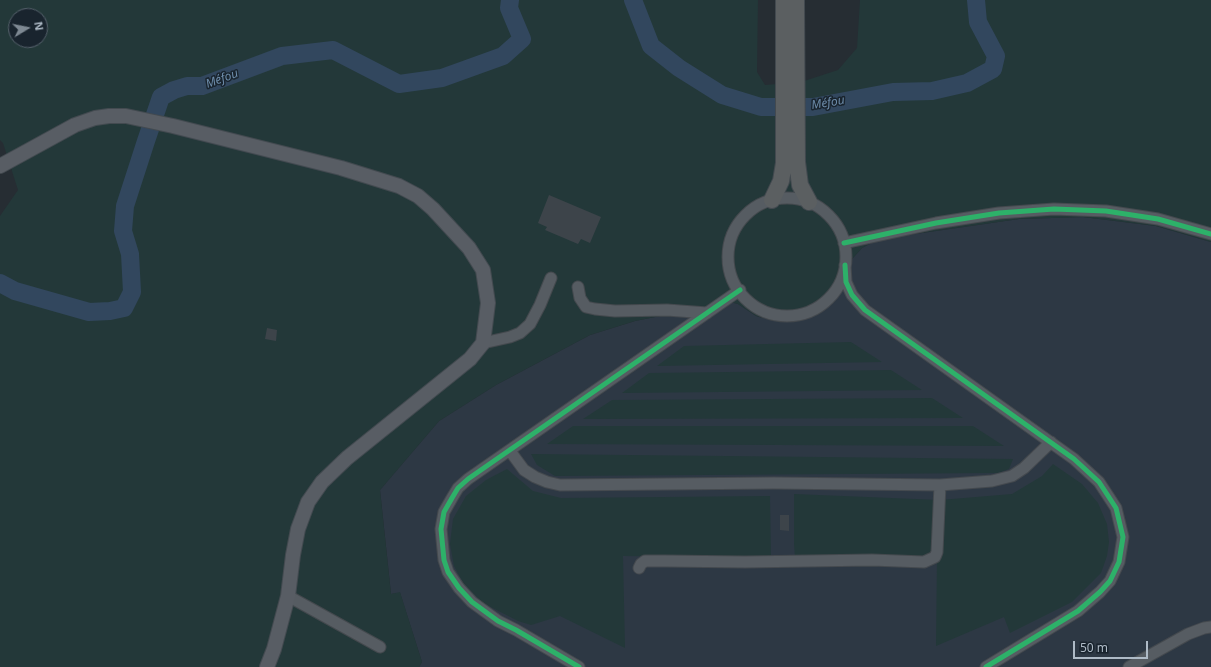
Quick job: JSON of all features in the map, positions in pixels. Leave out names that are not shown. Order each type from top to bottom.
[{"type":"highway","points":[[772,200],[790,163],[790,41],[784,0]]},
{"type":"highway","points":[[790,41],[796,0]]},
{"type":"highway","points":[[790,163],[809,202]]},
{"type":"main road","points":[[0,166],[75,125],[95,118],[126,116],[173,126],[341,168],[399,186],[418,196],[433,209],[469,248],[483,270],[488,303],[483,343],[470,359],[347,458],[322,482],[308,502],[298,529],[288,596],[274,649],[267,667]]},
{"type":"street","points":[[791,198],[809,202],[819,207],[831,219],[841,233],[846,254],[843,275],[833,293],[818,307],[809,312],[789,316],[769,313],[759,309],[751,303],[734,282],[729,265],[729,248],[734,232],[743,218],[756,207],[772,200],[791,198]]},
{"type":"street","points":[[844,243],[936,222],[999,213],[1054,209],[1106,211],[1150,218],[1211,234]]},
{"type":"street","points":[[845,265],[846,282],[852,294],[865,310],[1074,459],[1099,482],[1116,508],[1123,537],[1119,562],[1110,581],[1078,611],[986,667]]},
{"type":"street","points":[[483,343],[510,337],[520,333],[530,324],[540,305],[551,278]]},
{"type":"street","points":[[578,287],[580,298],[586,307],[595,309],[615,311],[667,310],[707,313]]},
{"type":"street","points":[[579,667],[498,621],[472,602],[459,588],[448,572],[444,560],[441,529],[444,512],[458,488],[468,479],[740,290]]},
{"type":"street","points":[[510,451],[524,470],[534,477],[560,485],[774,483],[940,485],[992,481],[1012,476],[1024,468],[1051,442]]},
{"type":"street","points":[[639,568],[641,564],[646,561],[745,562],[872,560],[924,562],[935,557],[937,552],[940,485]]},
{"type":"street","points":[[288,596],[380,646]]},
{"type":"street","points":[[1129,667],[1188,634],[1211,627]]},
{"type":"shaded area","points":[[1083,217],[1156,226],[1211,242],[1211,667],[419,667],[422,662],[400,593],[391,594],[380,490],[439,421],[496,385],[590,335],[635,321],[730,302],[738,304],[756,316],[775,321],[802,320],[824,308],[832,300],[846,275],[852,259],[862,248],[875,241],[1019,219]]},
{"type":"green space","points":[[0,0],[758,0],[757,72],[765,85],[801,82],[838,70],[857,48],[860,0],[1211,0],[1211,242],[1156,226],[1083,217],[1019,219],[887,238],[875,241],[862,248],[852,259],[846,275],[832,300],[824,308],[802,320],[775,321],[756,316],[738,304],[730,302],[635,321],[590,335],[496,385],[439,421],[380,490],[391,594],[400,592],[422,662],[419,667],[0,667],[0,216],[18,190],[3,143],[0,140]]},
{"type":"green space","points":[[851,342],[882,362],[657,366],[684,346]]},
{"type":"green space","points":[[891,370],[922,390],[622,393],[649,373]]},
{"type":"green space","points":[[932,398],[963,418],[583,419],[612,400]]},
{"type":"green space","points":[[573,426],[973,426],[1004,446],[547,444]]},
{"type":"green space","points":[[531,454],[1013,459],[1009,469],[998,473],[555,476],[537,465]]},
{"type":"green space","points":[[1053,464],[1082,484],[1098,503],[1107,524],[1109,542],[1107,556],[1101,573],[1072,602],[1010,633],[1004,617],[936,646],[937,558],[795,558],[794,494],[940,500],[1012,494],[1042,476]]},
{"type":"green space","points":[[507,469],[533,491],[561,498],[770,496],[771,558],[623,556],[625,648],[560,616],[531,625],[518,621],[483,603],[464,584],[454,566],[450,544],[453,519],[466,496],[486,480]]},
{"type":"building","points":[[549,195],[601,217],[590,243],[581,239],[578,244],[545,230],[547,227],[538,223]]},
{"type":"building","points":[[267,328],[277,330],[276,341],[265,339]]},
{"type":"building","points":[[780,515],[789,515],[789,531],[780,530]]},
{"type":"waterway","name":"Méfou","points":[[0,283],[15,291],[89,312],[110,311],[124,308],[132,292],[130,254],[123,231],[125,206],[161,97],[174,90],[187,86],[202,86],[282,56],[333,50],[399,84],[442,78],[503,56],[522,39],[509,8],[510,0]]},
{"type":"waterway","name":"Méfou","points":[[633,0],[651,46],[679,68],[722,95],[761,107],[813,107],[893,92],[932,91],[967,83],[993,69],[996,56],[978,22],[976,0]]},
{"type":"cycle path","points":[[844,243],[936,223],[999,213],[1054,209],[1106,211],[1158,219],[1211,234]]},
{"type":"cycle path","points":[[845,265],[846,282],[852,295],[865,310],[1074,459],[1099,482],[1116,508],[1123,537],[1119,562],[1110,581],[1078,611],[986,667]]},
{"type":"cycle path","points":[[579,667],[498,621],[472,602],[459,588],[448,572],[444,560],[441,529],[444,512],[458,488],[468,479],[740,290]]}]
